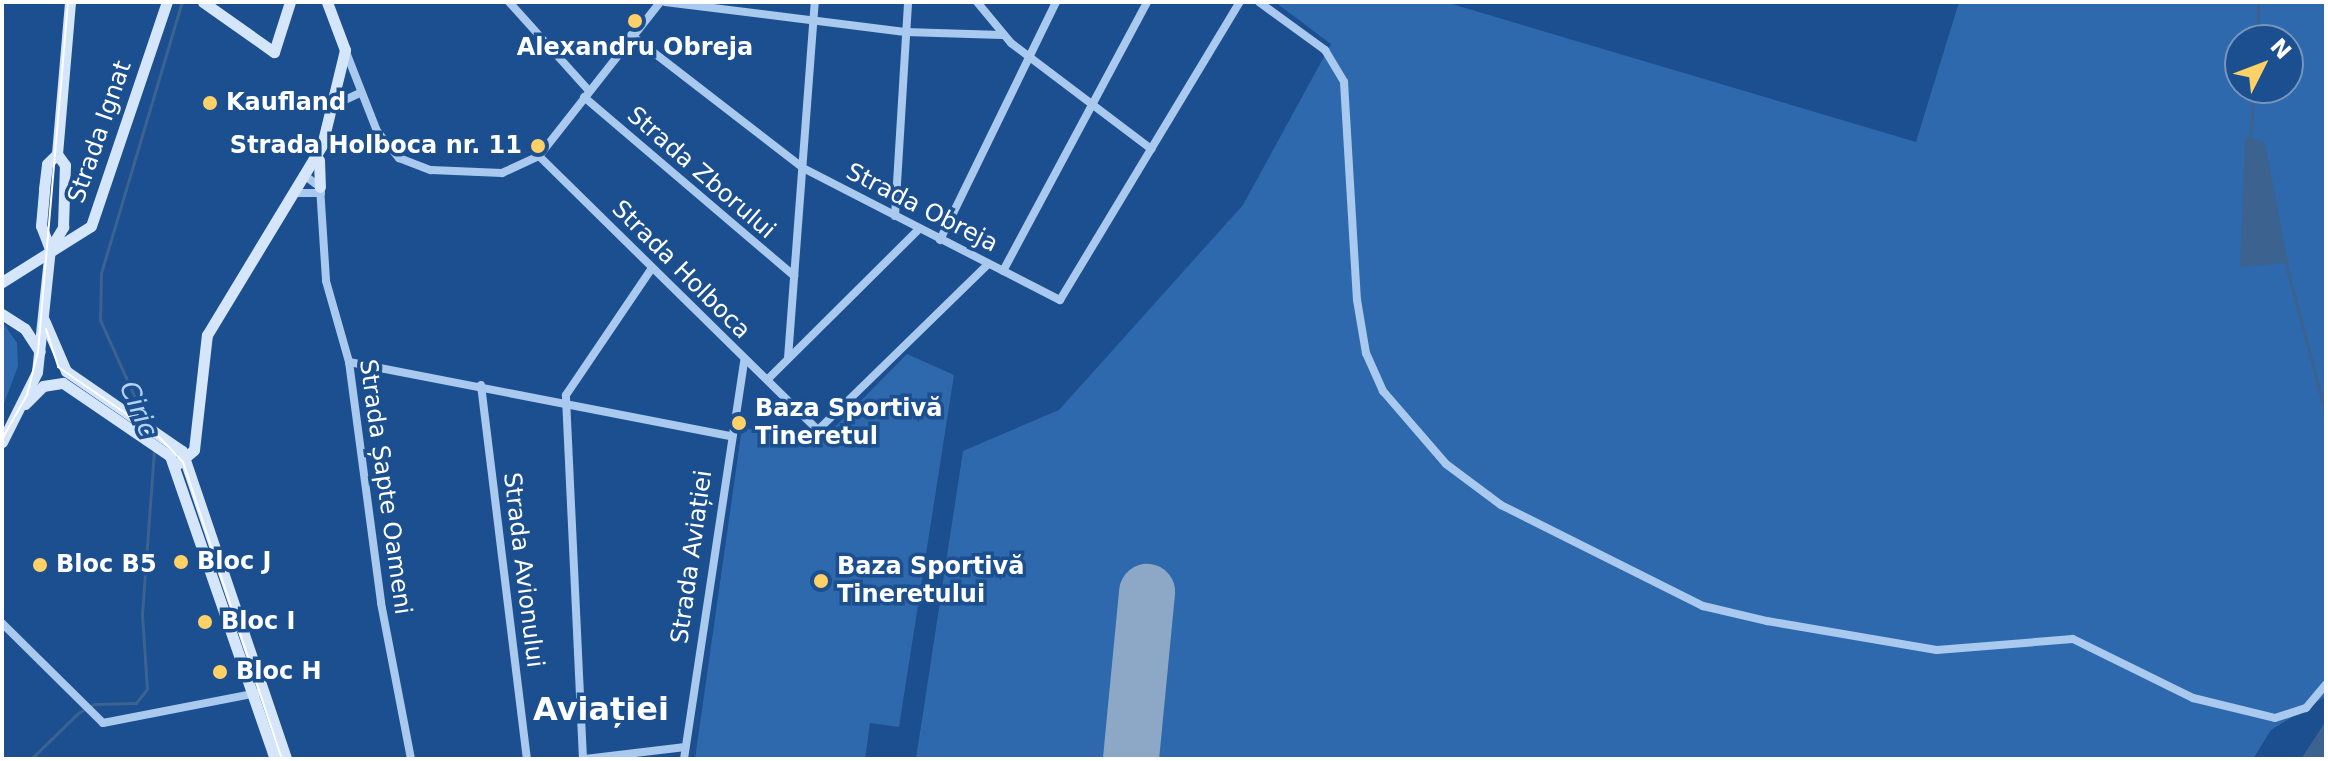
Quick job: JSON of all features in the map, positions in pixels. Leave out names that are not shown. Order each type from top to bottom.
[{"type":"main road","points":[[50,253],[41,226],[47,164],[57,154],[70,2]]},
{"type":"main road","name":"Strada Ignat","points":[[2,282],[50,253],[79,240],[95,217],[167,2]]},
{"type":"main road","points":[[203,2],[274,52],[290,2]]},
{"type":"main road","points":[[198,492],[196,432],[207,335],[308,178],[318,156],[332,106],[345,50],[327,2]]},
{"type":"main road","points":[[2,442],[25,404],[41,353],[50,253],[63,227],[65,165],[57,154]]},
{"type":"main road","points":[[318,156],[320,190]]},
{"type":"main road","points":[[2,314],[25,329],[41,353]]},
{"type":"main road","points":[[25,329],[44,322]]},
{"type":"main road","points":[[44,322],[66,371],[136,415],[169,447],[198,492],[275,759]]},
{"type":"main road","points":[[25,404],[43,386],[63,383],[152,432]]},
{"type":"main road","points":[[169,447],[187,445],[196,432]]},
{"type":"main road","points":[[196,432],[181,462],[258,693],[286,759]]},
{"type":"street","name":"Strada Zborului","points":[[509,2],[586,94],[794,276]]},
{"type":"street","points":[[345,50],[360,93],[388,147],[412,165],[484,175],[539,156],[631,35],[663,2],[905,32],[1002,35]]},
{"type":"street","points":[[788,358],[815,2]]},
{"type":"street","points":[[895,216],[908,2]]},
{"type":"street","points":[[977,2],[1002,35],[1151,149],[1240,2]]},
{"type":"street","points":[[940,240],[1056,2]]},
{"type":"street","points":[[1003,271],[1147,2]]},
{"type":"street","points":[[1259,2],[1325,50],[1344,82],[1357,300],[1366,353],[1383,391],[1446,464],[1570,545],[1703,606],[1767,621],[1937,650],[2073,639],[2149,679],[2241,713],[2275,718],[2296,711],[2326,684]]},
{"type":"street","name":"Strada Obreja","points":[[631,35],[803,168],[1060,300],[1151,149]]},
{"type":"street","points":[[332,106],[360,93]]},
{"type":"street","name":"Strada Holboca","points":[[539,156],[650,271],[744,361],[768,379],[818,430],[826,429],[988,264]]},
{"type":"street","points":[[308,178],[320,190]]},
{"type":"street","points":[[299,193],[320,190]]},
{"type":"street","name":"Strada Șapte Oameni","points":[[320,190],[326,281],[349,362],[381,603],[411,759]]},
{"type":"street","points":[[768,379],[919,229]]},
{"type":"street","points":[[650,271],[565,403],[584,759],[685,747]]},
{"type":"street","name":"Strada Aviației","points":[[684,759],[730,436],[744,361]]},
{"type":"street","points":[[349,362],[481,385],[730,436]]},
{"type":"street","name":"Strada Avionului","points":[[481,385],[527,759]]},
{"type":"street","points":[[2,623],[91,714],[115,724],[258,693]]},
{"type":"shaded area","points":[[1275,2],[1445,2],[1916,142],[1959,2],[2326,2],[2326,696],[2271,730],[2253,759],[916,759],[963,451],[1059,410],[1243,205],[1331,44]]},
{"type":"shaded area","points":[[2245,137],[2265,142],[2288,263],[2240,267]]},
{"type":"shaded area","points":[[2,321],[17,343],[18,366],[2,409]]},
{"type":"shaded area","name":"Baza Sportivă Tineretului","points":[[907,354],[954,375],[899,727],[870,723],[865,759],[695,759],[742,428],[823,439]]},
{"type":"shaded area","points":[[2326,721],[2326,759],[2301,759],[2305,753]]},
{"type":"waterway","name":"Ciric","points":[[145,420],[100,320],[101,273],[182,2]]},
{"type":"waterway","points":[[2257,24],[2258,2]]},
{"type":"waterway","points":[[2250,140],[2253,104]]},
{"type":"waterway","points":[[2285,261],[2326,415]]},
{"type":"waterway","name":"Ciric","points":[[31,759],[78,713],[94,704],[136,703],[147,689],[142,614],[154,450]]},
{"type":"runway","points":[[1131,759],[1147,592]]},
{"type":"tram line","points":[[2,439],[27,395],[38,352],[68,2]]},
{"type":"tram line","points":[[46,329],[58,367],[156,434],[183,462],[282,759]]},
{"type":"place","name":"Alexandru Obreja","points":[[635,21]]},
{"type":"place","name":"Kaufland","points":[[210,103]]},
{"type":"place","name":"Strada Holboca nr. 11","points":[[538,146]]},
{"type":"place","name":"Baza Sportivă Tineretul","points":[[739,423]]},
{"type":"place","name":"Bloc J","points":[[181,562]]},
{"type":"place","name":"Bloc B5","points":[[40,565]]},
{"type":"place","name":"Baza Sportivă Tineretului","points":[[821,581]]},
{"type":"place","name":"Bloc I","points":[[205,622]]},
{"type":"place","name":"Bloc H","points":[[220,672]]},
{"type":"district","name":"Aviației","points":[[601,709]]}]
